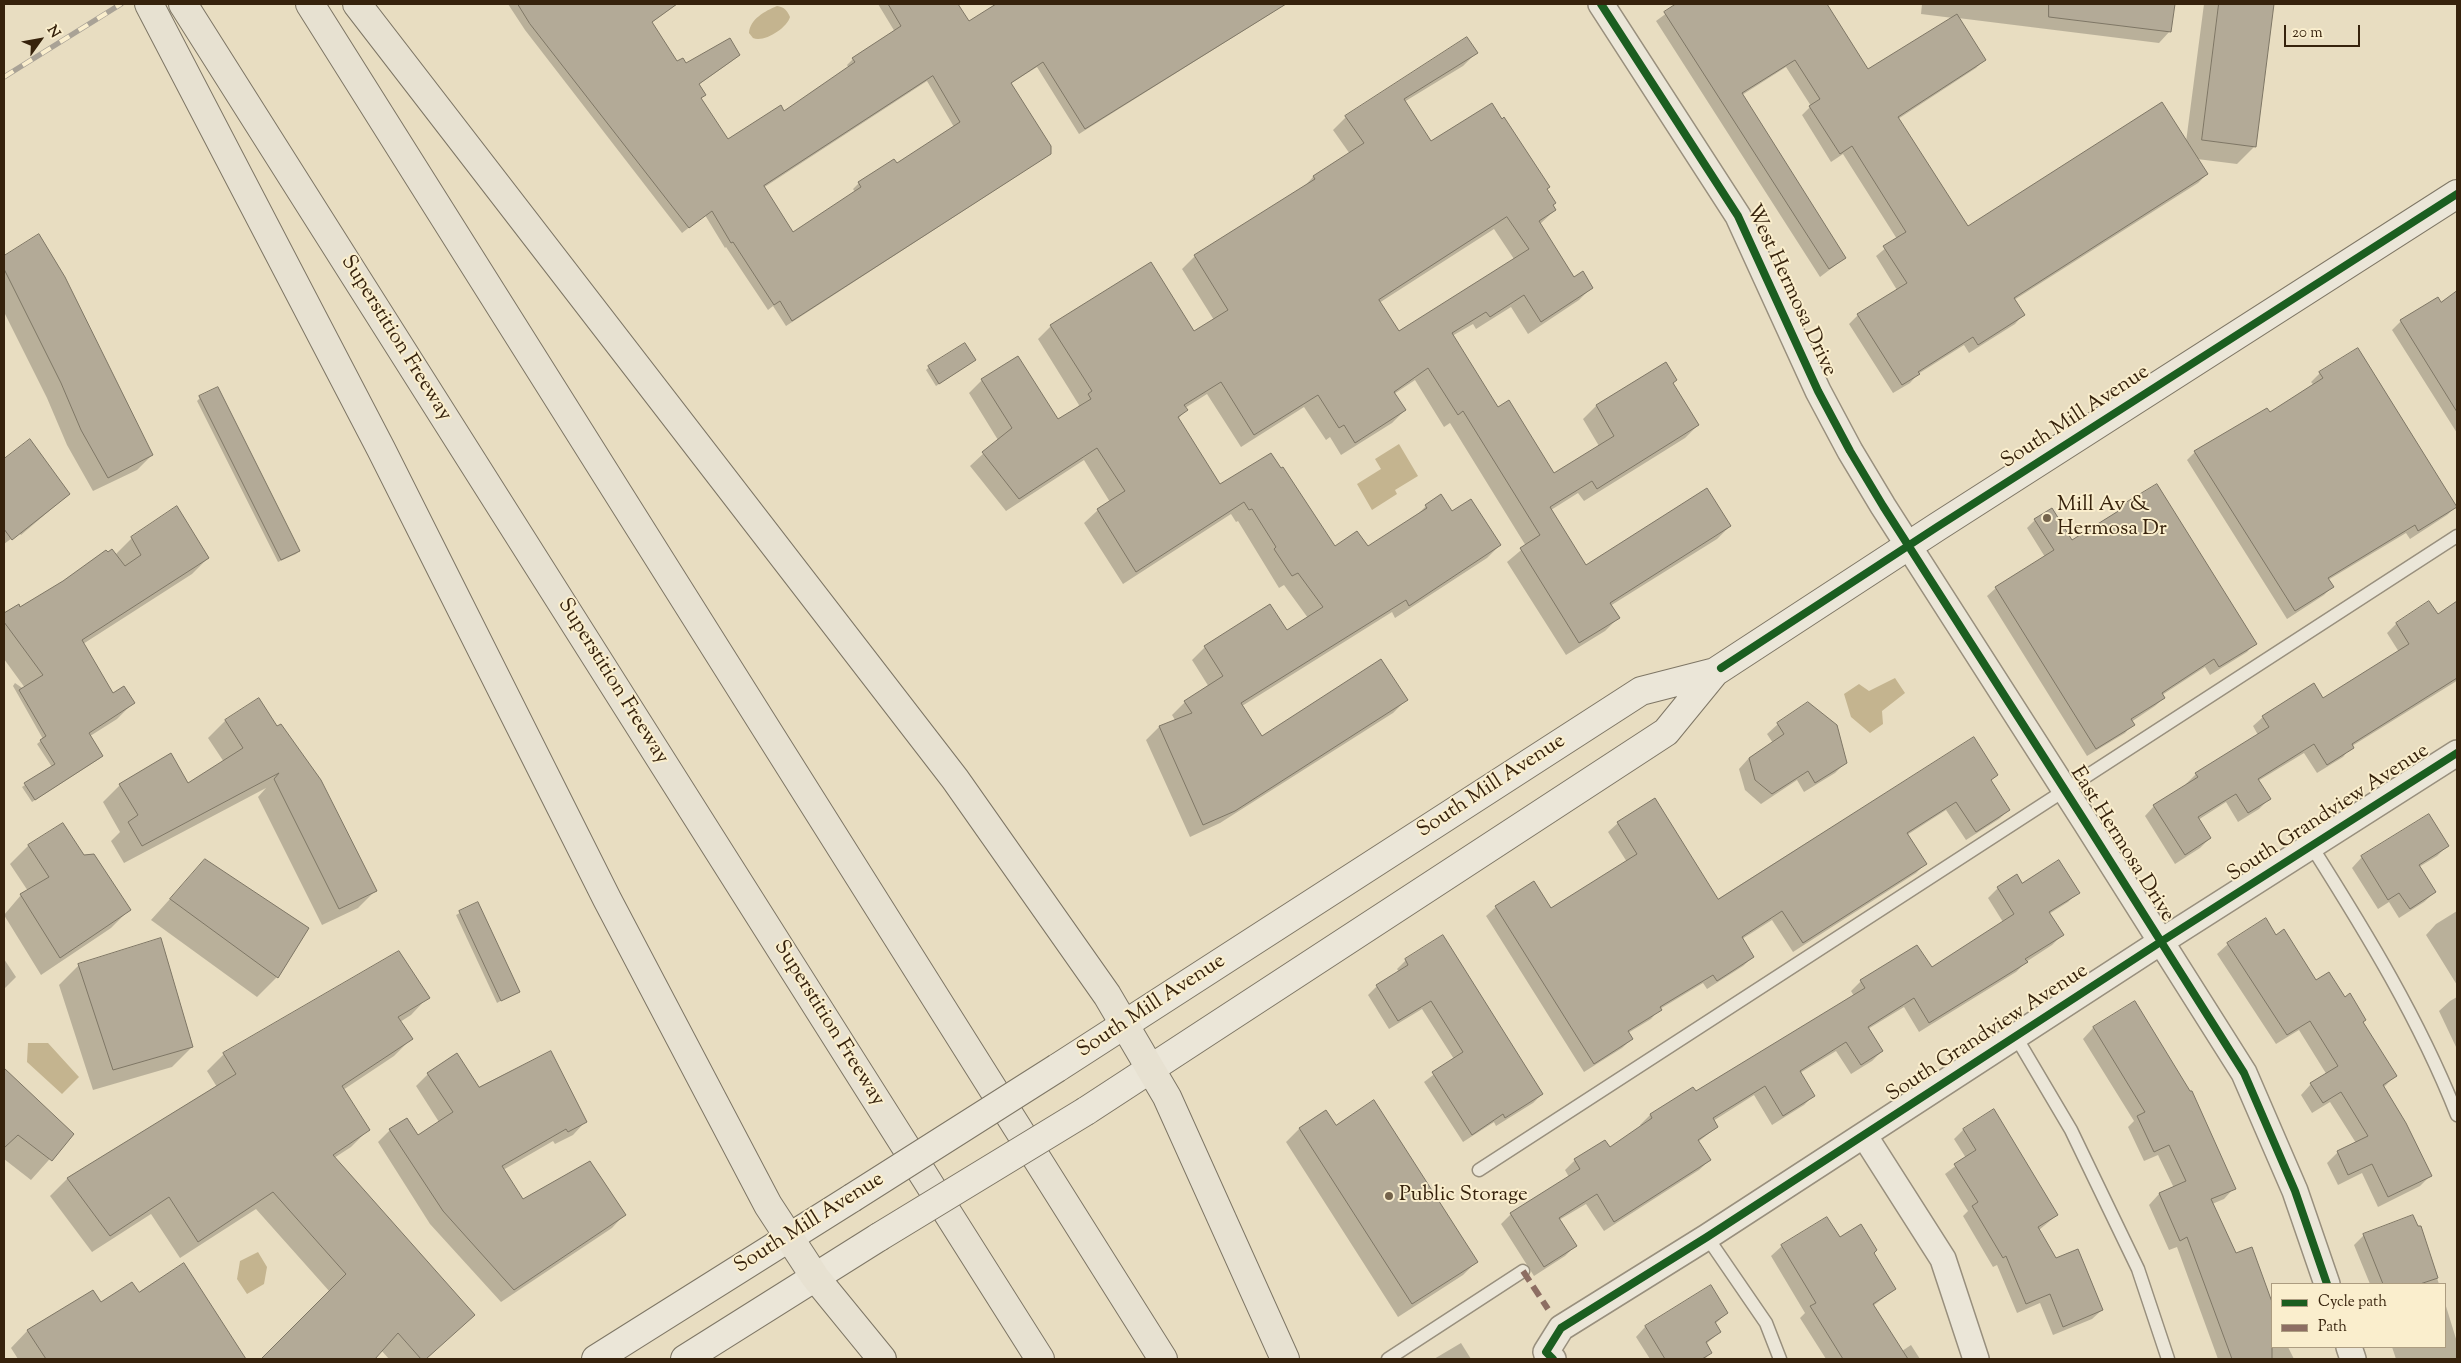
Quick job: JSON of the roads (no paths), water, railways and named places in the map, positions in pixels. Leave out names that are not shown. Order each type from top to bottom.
[{"type":"highway","points":[[149,4],[381,449],[611,908],[768,1205],[815,1277],[882,1359]]},
{"type":"highway","name":"Superstition Freeway","points":[[184,4],[1040,1359]]},
{"type":"highway","points":[[310,4],[1163,1359]]},
{"type":"highway","points":[[357,4],[955,779],[1107,995],[1167,1097],[1285,1359]]},
{"type":"main road","name":"South Mill Avenue","points":[[685,1359],[879,1237],[1086,1111],[1666,732],[1715,672],[2457,194]]},
{"type":"main road","name":"South Mill Avenue","points":[[596,1359],[1125,1025],[1641,691],[1715,672]]},
{"type":"street","name":"West Hermosa Drive","points":[[1601,4],[1738,216],[1823,400],[1850,451],[1909,546]]},
{"type":"street","name":"East Hermosa Drive","points":[[1909,546],[2227,1043],[2263,1112],[2295,1191],[2327,1283]]},
{"type":"street","name":"South Grandview Avenue","points":[[1550,1356],[1561,1328],[1707,1237],[2162,941],[2457,753]]},
{"type":"street","points":[[1864,1135],[1943,1259],[1976,1359]]},
{"type":"lane","points":[[1479,1170],[2457,536]]},
{"type":"lane","points":[[2312,847],[2383,959],[2442,1077],[2457,1115]]},
{"type":"lane","points":[[2016,1037],[2071,1130],[2138,1269],[2168,1359]]},
{"type":"lane","points":[[1707,1237],[1766,1323],[1780,1359]]},
{"type":"lane","points":[[1388,1359],[1523,1271]]},
{"type":"railway","points":[[4,77],[121,4]]},
{"type":"place","name":"Mill Av & Hermosa Dr","points":[[2047,518]]},
{"type":"place","name":"Public Storage","points":[[1389,1196]]}]
